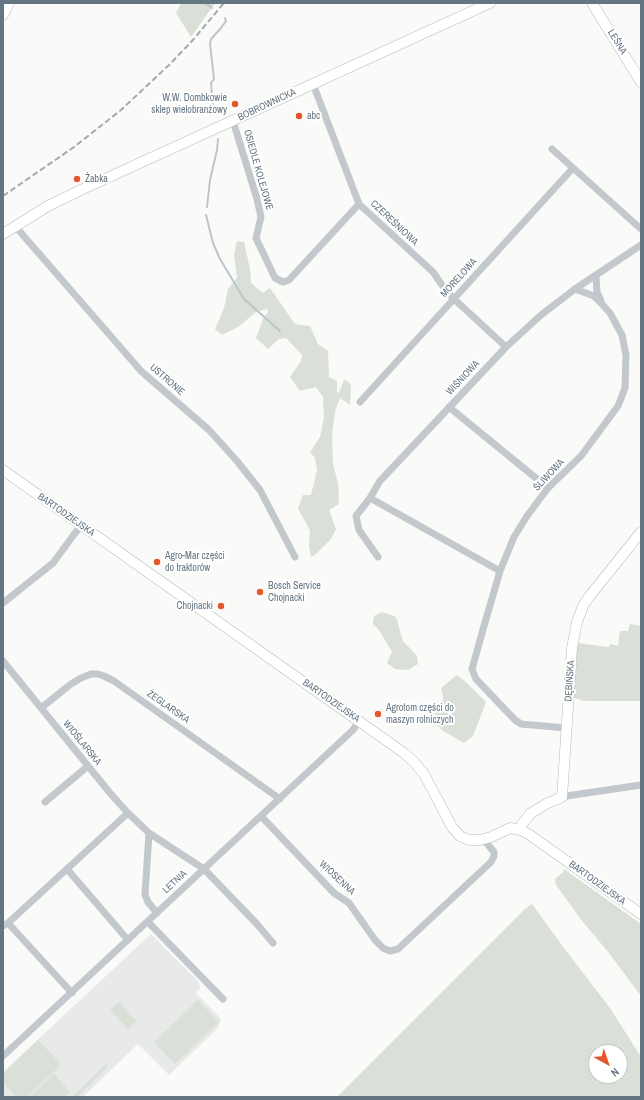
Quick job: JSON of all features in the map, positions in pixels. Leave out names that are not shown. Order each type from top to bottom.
[{"type":"street","points":[[3,15],[9,3]]},
{"type":"street","name":"BOBROWNICKA","points":[[3,234],[48,206],[490,3]]},
{"type":"street","name":"LEŚNA","points":[[592,3],[641,82]]},
{"type":"street","name":"CZEREŚNIOWA","points":[[313,84],[359,204],[433,272],[442,286],[453,298],[506,347]]},
{"type":"street","name":"OSIEDLE KOLEJOWE","points":[[233,121],[261,217],[256,238],[275,278],[283,282],[289,280],[359,204]]},
{"type":"street","points":[[552,149],[641,229]]},
{"type":"street","name":"MORELOWA","points":[[360,402],[453,298],[573,168]]},
{"type":"street","name":"USTRONIE","points":[[15,226],[141,371],[209,430],[237,461],[260,490],[295,556]]},
{"type":"street","name":"WIŚNIOWA","points":[[378,557],[359,530],[356,516],[370,498],[380,481],[506,347],[541,315],[575,289],[641,245]]},
{"type":"street","name":"ŚLIWOWA","points":[[596,276],[597,292],[601,303]]},
{"type":"street","name":"ŚLIWOWA","points":[[566,728],[521,724],[515,720],[476,679],[472,669],[500,571],[514,537],[527,516],[548,488],[581,456],[618,406],[625,388],[626,355],[622,335],[610,314],[594,296],[575,289]]},
{"type":"street","points":[[449,407],[548,488]]},
{"type":"street","name":"BARTODZIEJSKA","points":[[3,470],[404,752],[418,766],[425,776],[452,826],[458,834],[469,840],[484,840]]},
{"type":"street","points":[[370,498],[500,571]]},
{"type":"street","points":[[3,603],[53,563],[81,525]]},
{"type":"street","name":"DĘBIŃSKA","points":[[562,797],[572,642],[577,622],[580,612],[589,596],[641,532]]},
{"type":"street","name":"WIOŚLARSKA","points":[[3,662],[128,813],[149,833],[204,869],[256,923],[273,943]]},
{"type":"street","name":"ŻEGLARSKA","points":[[42,708],[71,684],[81,678],[91,674],[104,676],[114,681],[280,799]]},
{"type":"street","name":"LETNIA","points":[[3,1056],[280,799],[353,730],[360,721]]},
{"type":"street","points":[[45,802],[88,766]]},
{"type":"street","points":[[484,840],[510,828],[519,829],[531,813],[562,797],[572,794],[641,786]]},
{"type":"street","points":[[72,993],[6,924],[128,813]]},
{"type":"street","name":"WIOSENNA","points":[[261,816],[334,892],[349,903],[383,948],[390,951],[398,949],[491,862],[494,852],[484,840]]},
{"type":"street","name":"BARTODZIEJSKA","points":[[519,829],[530,835],[641,914]]},
{"type":"street","points":[[149,833],[145,895],[148,902],[157,913]]},
{"type":"street","points":[[67,869],[128,940]]},
{"type":"street","points":[[148,922],[223,999]]},
{"type":"shaded area","points":[[181,3],[215,3],[191,37],[176,13]]},
{"type":"shaded area","points":[[237,241],[244,242],[250,269],[251,283],[263,293],[270,288],[295,324],[310,326],[318,344],[328,351],[329,377],[337,381],[337,393],[340,391],[344,379],[351,384],[350,405],[340,398],[335,411],[332,435],[333,464],[338,483],[339,504],[329,510],[336,529],[331,539],[311,557],[309,545],[310,531],[298,508],[303,495],[311,495],[317,470],[315,458],[310,452],[320,437],[324,417],[323,397],[316,387],[300,391],[290,377],[301,361],[302,355],[286,338],[279,339],[268,349],[256,338],[264,317],[268,312],[267,309],[256,312],[238,327],[222,335],[215,329],[224,308],[228,289],[237,278],[234,254]]},
{"type":"shaded area","points":[[382,612],[396,617],[403,641],[417,656],[418,664],[408,670],[395,669],[387,663],[392,652],[379,630],[373,624],[374,616]]},
{"type":"shaded area","points":[[630,624],[641,626],[641,701],[585,701],[574,698],[577,643],[609,647],[610,644],[618,646],[620,631],[628,631]]},
{"type":"shaded area","points":[[457,675],[486,702],[473,736],[464,743],[443,731],[436,724],[435,714],[438,705],[443,700],[441,688]]},
{"type":"shaded area","points":[[564,869],[641,924],[641,996],[556,885],[555,879],[563,872]]},
{"type":"shaded area","points":[[532,904],[610,1008],[641,1057],[641,1097],[337,1097],[525,909]]},
{"type":"shaded area","points":[[151,934],[199,982],[200,989],[196,993],[221,1019],[218,1028],[169,1075],[138,1044],[83,1097],[3,1097],[3,1072]]},
{"type":"shaded area","points":[[198,1000],[219,1022],[175,1064],[154,1042]]},
{"type":"shaded area","points":[[119,1002],[136,1021],[128,1029],[110,1010]]},
{"type":"shaded area","points":[[38,1040],[60,1063],[59,1067],[27,1097],[16,1097],[3,1082],[3,1074]]},
{"type":"shaded area","points":[[106,1064],[108,1067],[77,1097],[72,1097]]},
{"type":"shaded area","points":[[54,1074],[70,1092],[64,1097],[29,1097]]},
{"type":"waterway","points":[[205,3],[212,8]]},
{"type":"waterway","points":[[213,110],[211,83],[214,79],[210,44],[211,39],[226,21],[225,18]]},
{"type":"waterway","points":[[207,207],[210,180],[218,139]]},
{"type":"waterway","points":[[206,215],[213,243],[220,259],[244,299],[280,331]]},
{"type":"railway","points":[[3,196],[74,147],[121,110],[169,65],[192,41],[224,3]]},
{"type":"place","name":"W.W. Dombkowie sklep wielobranżowy","points":[[235,104]]},
{"type":"place","name":"abc","points":[[299,116]]},
{"type":"place","name":"Żabka","points":[[77,179]]},
{"type":"place","name":"Agro-Mar części do traktorów","points":[[157,562]]},
{"type":"place","name":"Bosch Service Chojnacki","points":[[260,592]]},
{"type":"place","name":"Chojnacki","points":[[221,606]]},
{"type":"place","name":"Agrotom części do maszyn rolniczych","points":[[378,714]]}]
